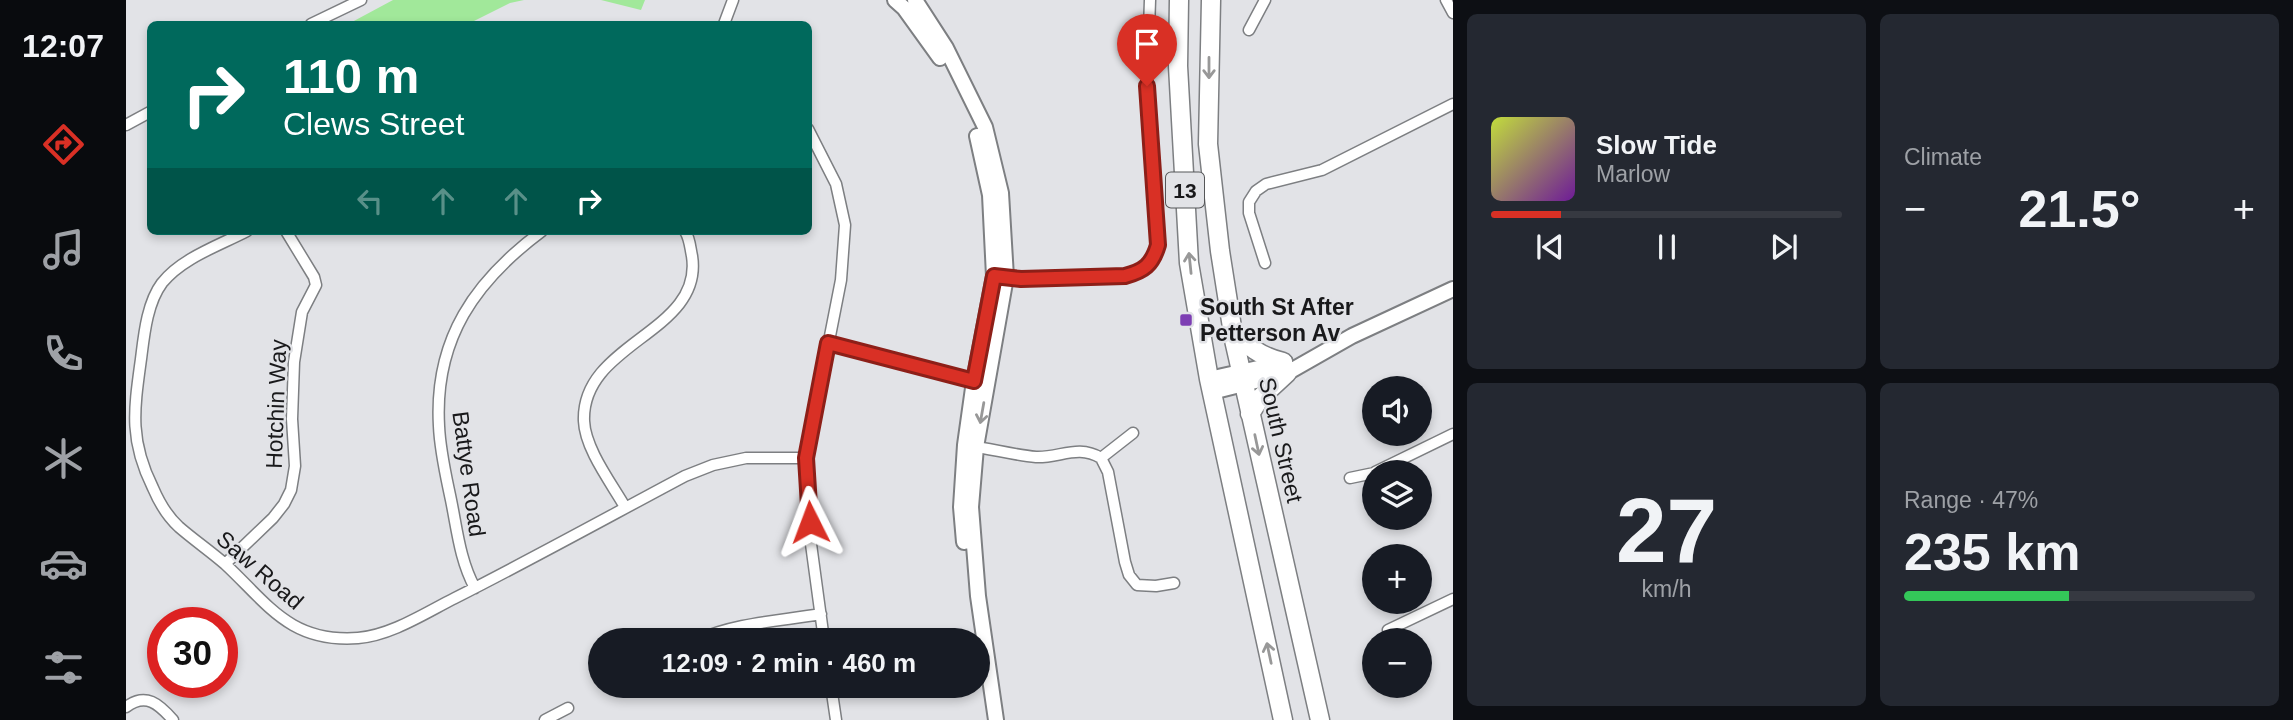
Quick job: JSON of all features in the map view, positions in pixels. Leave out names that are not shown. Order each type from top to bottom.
[{"type":"highway","name":"13","points":[[1179,0],[1178,65],[1189,262],[1210,385],[1283,720]]},
{"type":"highway","name":"South Street","points":[[1211,0],[1208,144],[1220,251],[1242,378],[1320,720]]},
{"type":"highway","points":[[1232,330],[1249,347],[1285,368],[1250,414]]},
{"type":"street","points":[[326,21],[361,0]]},
{"type":"street","points":[[725,21],[733,0]]},
{"type":"street","points":[[1000,277],[1125,276],[1141,272],[1154,257],[1158,245],[1147,86],[1150,0]]},
{"type":"street","points":[[1249,30],[1265,0]]},
{"type":"street","points":[[907,2],[937,51],[976,128],[990,195],[1000,277],[961,507],[974,628]]},
{"type":"street","points":[[1265,263],[1248,213],[1249,202],[1256,191],[1281,179],[1322,170],[1453,104]]},
{"type":"street","points":[[126,125],[147,114]]},
{"type":"street","points":[[812,138],[836,184],[845,225],[842,280],[806,458],[811,544],[823,628]]},
{"type":"street","name":"Saw Road","points":[[239,235],[178,267],[160,285],[146,325],[134,421],[136,444],[142,466],[159,500],[177,526],[225,564],[268,608],[289,624],[338,638],[378,634],[475,588],[685,476],[713,465],[746,458],[806,458]]},
{"type":"street","name":"Hotchin Way","points":[[225,564],[273,518],[284,505],[291,490],[295,466],[292,419],[294,362],[302,312],[316,285],[314,277],[288,235]]},
{"type":"street","name":"Battye Road","points":[[475,588],[462,556],[442,454],[438,425],[441,373],[454,333],[471,299],[490,275],[537,235]]},
{"type":"street","points":[[625,508],[589,444],[584,423],[586,401],[598,376],[612,360],[665,320],[685,297],[693,266],[687,235]]},
{"type":"street","points":[[1210,385],[1304,363],[1352,336],[1453,289]]},
{"type":"street","points":[[828,343],[981,382]]},
{"type":"street","points":[[1101,458],[1133,433]]},
{"type":"street","points":[[1400,460],[1453,434]]},
{"type":"street","points":[[971,446],[1038,457],[1082,451],[1091,452],[1101,458],[1108,472],[1129,575],[1137,584],[1156,586],[1174,583]]},
{"type":"street","points":[[971,446],[971,507],[978,596],[996,720]]},
{"type":"street","points":[[1350,478],[1362,476]]},
{"type":"street","points":[[1392,628],[1453,599]]},
{"type":"street","points":[[735,628],[821,614]]},
{"type":"street","points":[[833,698],[836,720]]},
{"type":"street","points":[[985,698],[988,720]]},
{"type":"street","points":[[126,707],[134,701],[146,700],[159,705],[173,720]]},
{"type":"street","points":[[545,720],[568,708]]},
{"type":"green space","points":[[393,0],[524,0],[510,3],[474,21],[354,21]]},
{"type":"green space","points":[[601,0],[645,0],[641,10]]},
{"type":"place","name":"South St After Petterson Av","points":[[1186,320]]},
{"type":"route","points":[[810,522],[806,458],[828,343],[974,381],[994,276],[1021,279],[1125,276],[1141,272],[1154,257],[1158,245],[1147,86]]}]
